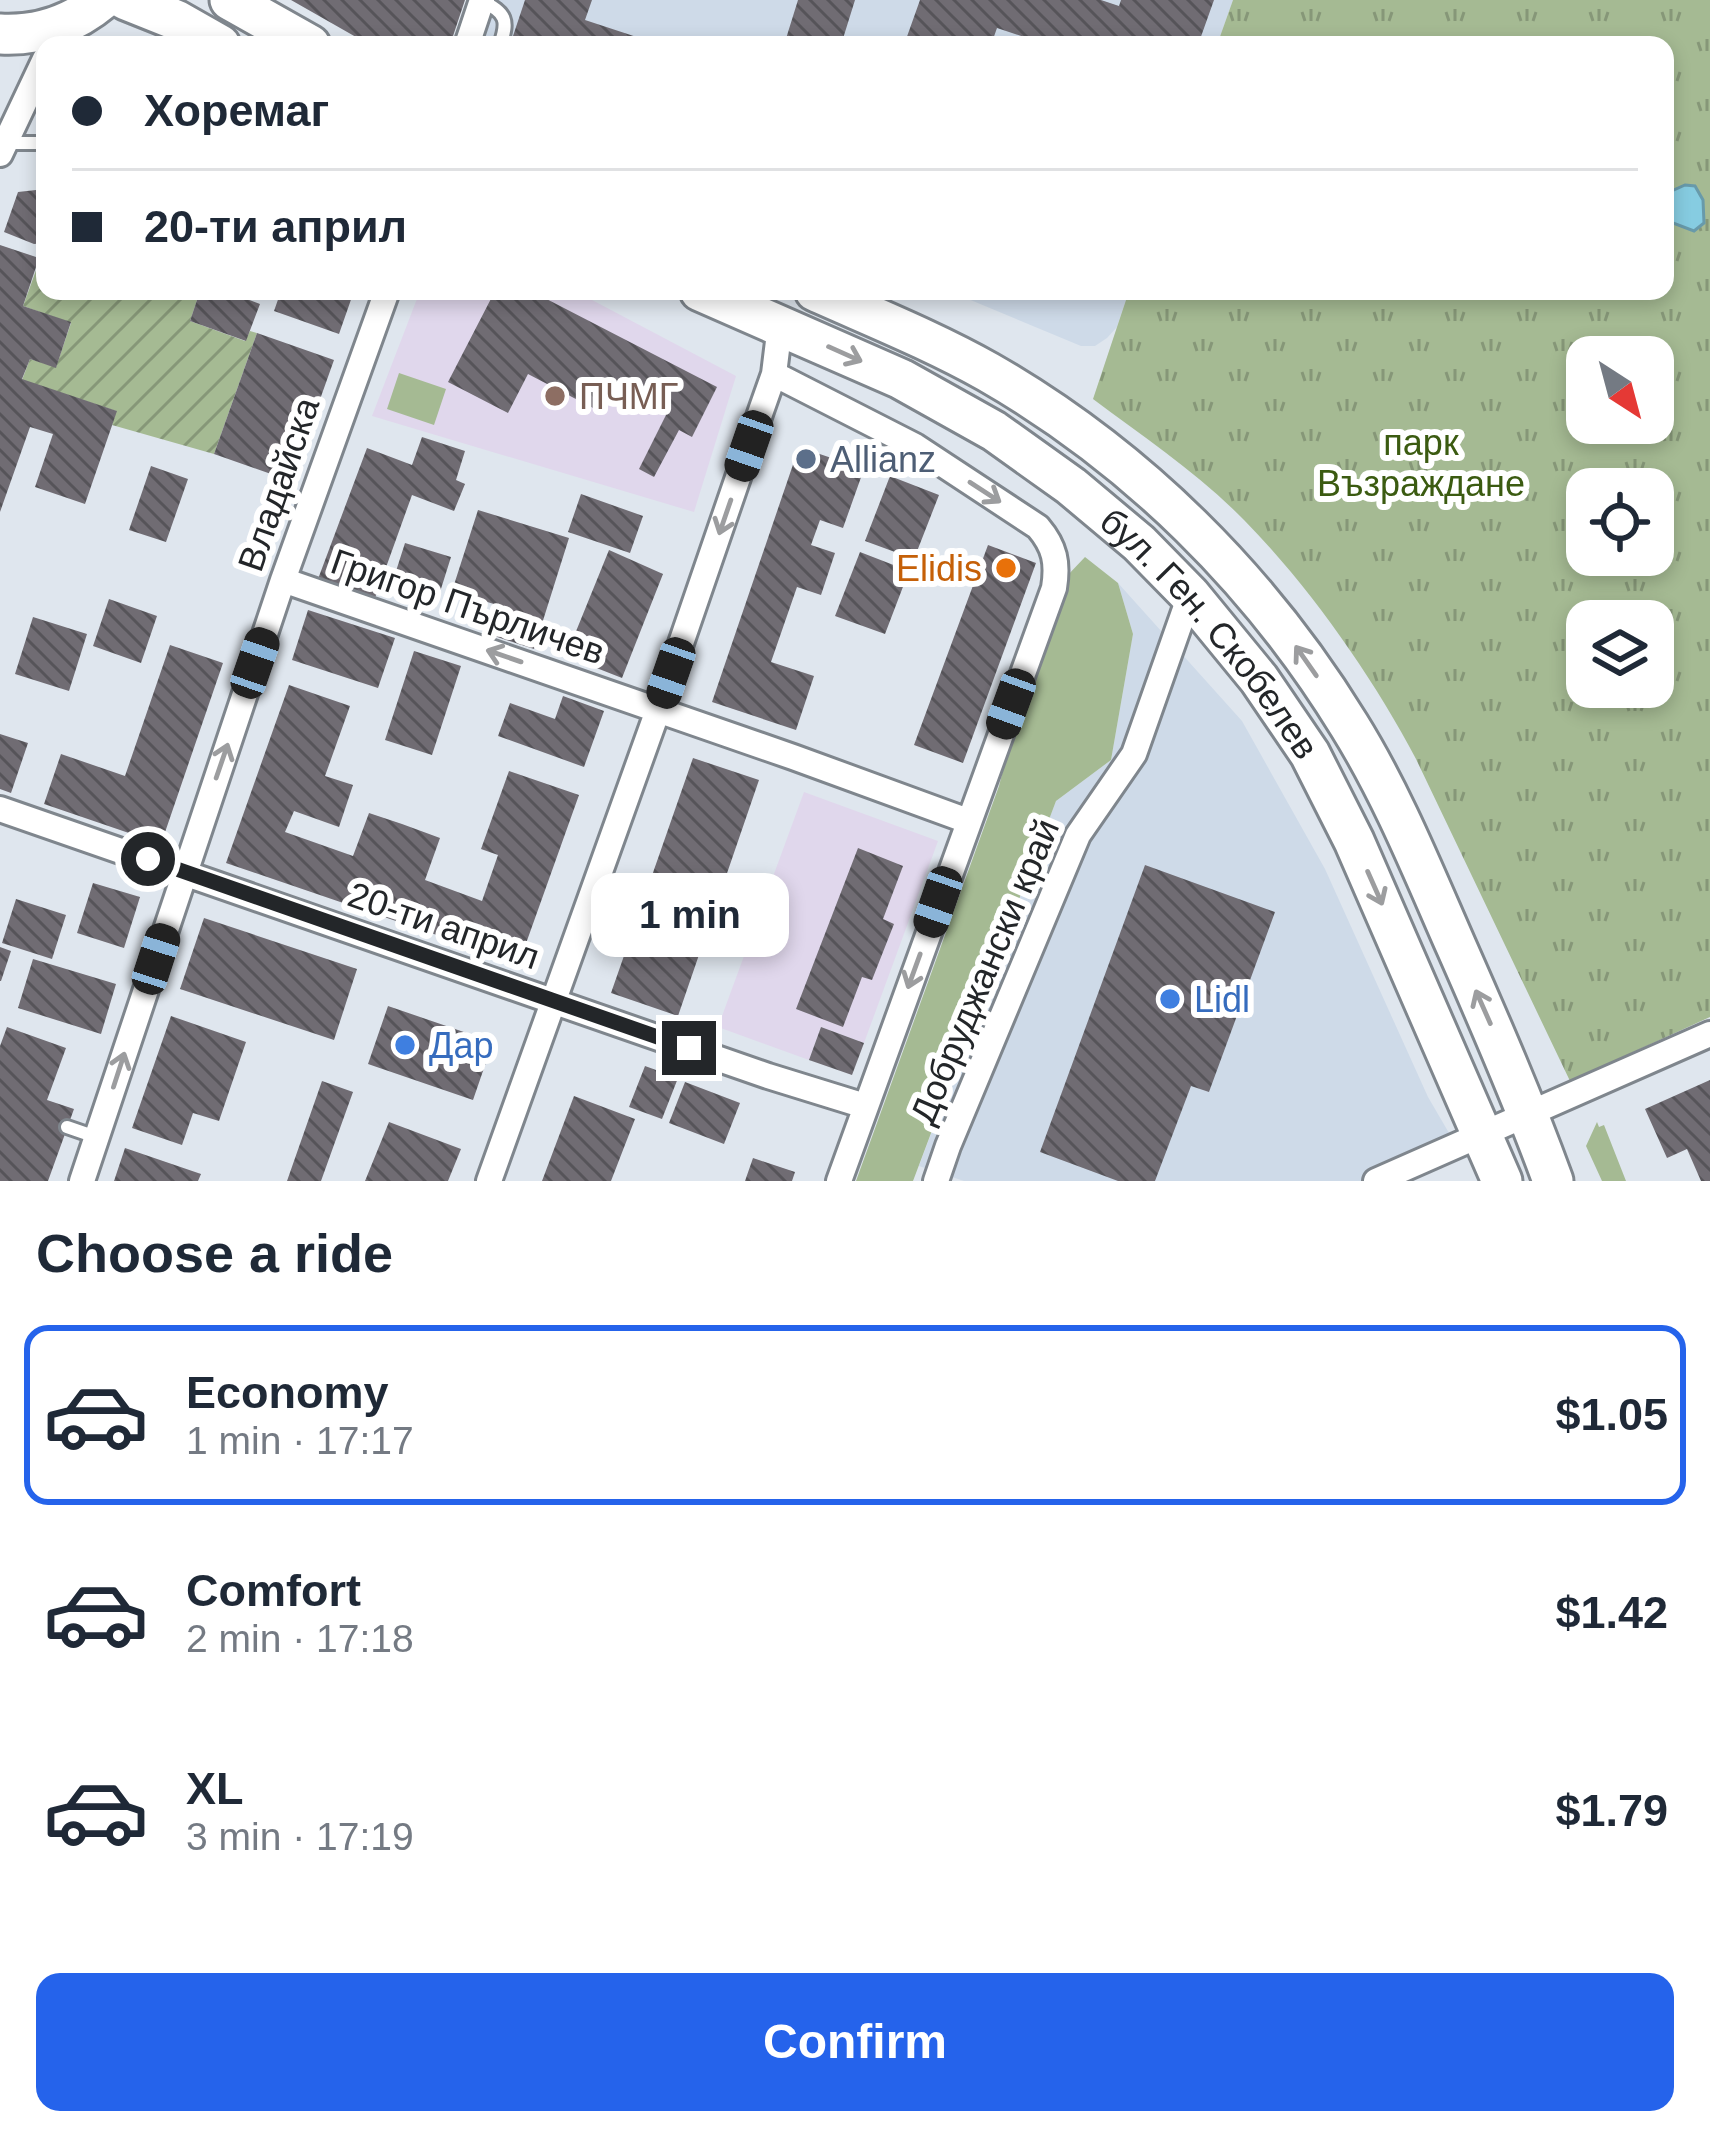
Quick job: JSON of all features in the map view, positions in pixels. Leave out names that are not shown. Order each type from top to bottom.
[{"type":"main road","points":[[62,36],[102,0]]},
{"type":"main road","points":[[126,0],[201,36]]},
{"type":"main road","points":[[237,2],[295,36]]},
{"type":"main road","points":[[0,34],[42,36]]},
{"type":"main road","name":"бул. Ген. Скобелев","points":[[721,300],[902,379],[994,431],[1071,486],[1139,543],[1190,595],[1259,679],[1310,754],[1354,842],[1502,1181]]},
{"type":"main road","name":"бул. Ген. Скобелев","points":[[834,300],[953,355],[1029,398],[1104,451],[1233,569],[1300,650],[1397,813],[1553,1181]]},
{"type":"street","points":[[470,36],[482,1]]},
{"type":"street","points":[[2,148],[36,79]]},
{"type":"street","name":"Владайска","points":[[82,1181],[283,580],[384,300]]},
{"type":"street","points":[[489,1181],[773,374],[780,325]]},
{"type":"street","name":"бул. Ген. Скобелев","points":[[773,374],[915,446],[1038,527],[1054,554]]},
{"type":"street","name":"Добруджански край","points":[[839,1181],[1054,588],[1054,554]]},
{"type":"street","name":"Григор Пърличев","points":[[283,580],[968,821]]},
{"type":"street","name":"Добруджански край","points":[[946,1178],[957,1124],[1078,835],[1134,754],[1190,595]]},
{"type":"street","name":"20-ти април","points":[[0,809],[865,1106]]},
{"type":"street","points":[[1376,1181],[1710,1034]]},
{"type":"lane","points":[[482,1],[503,16],[507,26],[503,36]]},
{"type":"lane","points":[[2,148],[36,143]]},
{"type":"lane","points":[[68,1127],[97,1138]]},
{"type":"shaded area","points":[[482,0],[1233,0],[1220,36],[470,36]]},
{"type":"shaded area","name":"ПЧМГ","points":[[417,300],[592,300],[736,376],[694,512],[372,416]]},
{"type":"shaded area","points":[[971,300],[1126,300],[1117,327],[1107,338],[1095,346],[1081,346]]},
{"type":"shaded area","points":[[1118,583],[1242,721],[1325,869],[1428,1097],[1456,1145],[1381,1181],[964,1181],[919,1166],[1056,801],[1111,760],[1133,634]]},
{"type":"shaded area","points":[[804,792],[938,841],[864,1043],[821,1027],[809,1060],[718,1027]]},
{"type":"green space","name":"парк Възраждане","points":[[1233,0],[1710,0],[1710,1017],[1570,1081],[1416,759],[1380,696],[1268,546],[1227,503],[1093,399],[1126,300],[1674,300],[1674,36],[1220,36]]},
{"type":"green space","points":[[36,271],[36,300],[197,300],[190,321],[245,341],[250,331],[257,333],[214,454],[112,425],[116,411],[22,380],[30,359],[56,367],[71,323],[23,306]]},
{"type":"green space","points":[[399,373],[446,389],[434,425],[387,409]]},
{"type":"green space","points":[[1085,557],[1118,583],[1133,634],[1111,760],[1056,801],[913,1181],[856,1181],[999,786],[1017,714],[1066,577]]},
{"type":"green space","points":[[1597,1122],[1599,1127],[1604,1125],[1626,1181],[1602,1181],[1586,1146]]},
{"type":"water","points":[[1695,186],[1703,200],[1704,223],[1694,231],[1674,223],[1674,190]]},
{"type":"building","points":[[291,0],[465,0],[453,36],[354,36]]},
{"type":"building","points":[[525,0],[592,0],[585,20],[634,36],[513,36]]},
{"type":"building","points":[[798,0],[855,0],[844,36],[787,36]]},
{"type":"building","points":[[920,0],[1101,0],[1119,6],[1121,0],[1214,0],[1201,36],[1021,36],[997,28],[994,36],[907,36]]},
{"type":"building","points":[[36,190],[36,244],[4,232],[18,192]]},
{"type":"building","points":[[0,245],[36,257],[23,306],[71,322],[56,368],[30,359],[22,379],[117,411],[85,504],[35,487],[53,434],[30,427],[0,512]]},
{"type":"building","points":[[197,300],[260,304],[246,341],[190,321]]},
{"type":"building","points":[[278,300],[351,300],[339,334],[274,311]]},
{"type":"building","points":[[490,300],[548,300],[717,387],[692,437],[679,430],[654,477],[639,469],[666,415],[607,384],[595,409],[528,374],[508,413],[448,382]]},
{"type":"building","points":[[257,333],[334,360],[291,481],[214,454]]},
{"type":"building","points":[[422,437],[465,451],[456,480],[465,484],[454,511],[412,495],[375,598],[318,579],[367,448],[412,465]]},
{"type":"building","points":[[799,447],[864,469],[843,528],[820,520],[811,545],[835,553],[821,595],[797,587],[771,662],[814,676],[796,730],[712,702]]},
{"type":"building","points":[[151,466],[188,479],[166,542],[129,530]]},
{"type":"building","points":[[890,476],[939,495],[914,559],[865,541]]},
{"type":"building","points":[[581,494],[643,516],[630,553],[568,532]]},
{"type":"building","points":[[478,510],[569,538],[534,649],[488,634],[497,605],[452,591]]},
{"type":"building","points":[[405,543],[451,557],[435,608],[389,593]]},
{"type":"building","points":[[988,545],[1036,563],[963,763],[914,745]]},
{"type":"building","points":[[609,550],[663,574],[622,678],[566,656]]},
{"type":"building","points":[[860,552],[909,571],[885,634],[835,616]]},
{"type":"building","points":[[109,599],[157,616],[141,663],[93,646]]},
{"type":"building","points":[[308,610],[395,638],[378,688],[292,660]]},
{"type":"building","points":[[33,617],[87,634],[69,691],[15,674]]},
{"type":"building","points":[[170,645],[223,663],[161,844],[44,804],[61,754],[125,776]]},
{"type":"building","points":[[414,651],[461,666],[432,755],[385,740]]},
{"type":"building","points":[[289,685],[350,706],[325,776],[353,785],[339,827],[294,811],[285,832],[353,856],[369,813],[402,824],[440,838],[425,880],[482,901],[498,855],[481,849],[509,771],[579,795],[519,963],[226,863]]},
{"type":"building","points":[[563,696],[604,711],[584,767],[498,736],[510,703],[555,719]]},
{"type":"building","points":[[0,734],[28,743],[11,793],[0,789]]},
{"type":"building","points":[[693,758],[759,780],[678,1016],[611,993]]},
{"type":"building","points":[[858,848],[903,866],[883,919],[894,924],[872,980],[862,977],[843,1027],[796,1009]]},
{"type":"building","name":"Lidl","points":[[1145,865],[1275,912],[1209,1092],[1191,1086],[1155,1181],[1118,1181],[1040,1152]]},
{"type":"building","points":[[93,883],[140,897],[124,948],[77,933]]},
{"type":"building","points":[[16,899],[66,915],[52,959],[2,943]]},
{"type":"building","points":[[204,918],[357,969],[334,1040],[180,989]]},
{"type":"building","points":[[0,947],[11,951],[1,981],[0,981]]},
{"type":"building","points":[[33,959],[116,984],[101,1034],[18,1008]]},
{"type":"building","points":[[388,1006],[493,1042],[473,1100],[368,1064]]},
{"type":"building","points":[[171,1016],[246,1042],[219,1121],[193,1113],[182,1145],[132,1128]]},
{"type":"building","points":[[7,1027],[66,1048],[47,1100],[74,1109],[48,1181],[0,1181],[0,1046]]},
{"type":"building","points":[[821,1027],[864,1043],[852,1075],[809,1060]]},
{"type":"building","points":[[645,1066],[678,1078],[662,1119],[629,1107]]},
{"type":"building","points":[[1710,1080],[1710,1181],[1701,1181],[1687,1149],[1667,1158],[1645,1109]]},
{"type":"building","points":[[322,1081],[353,1092],[321,1181],[287,1181]]},
{"type":"building","points":[[685,1082],[740,1103],[724,1144],[669,1123]]},
{"type":"building","points":[[574,1096],[635,1119],[611,1181],[542,1181]]},
{"type":"building","points":[[389,1122],[461,1149],[448,1181],[365,1181]]},
{"type":"building","points":[[125,1148],[201,1174],[198,1181],[114,1181]]},
{"type":"building","points":[[753,1158],[795,1172],[792,1181],[745,1181]]},
{"type":"place","name":"ПЧМГ","points":[[555,396]]},
{"type":"place","name":"Allianz","points":[[806,459]]},
{"type":"place","name":"Elidis","points":[[1006,568]]},
{"type":"place","name":"Lidl","points":[[1170,999]]},
{"type":"place","name":"Дар","points":[[405,1045]]},
{"type":"route","points":[[148,859],[689,1048]]}]
